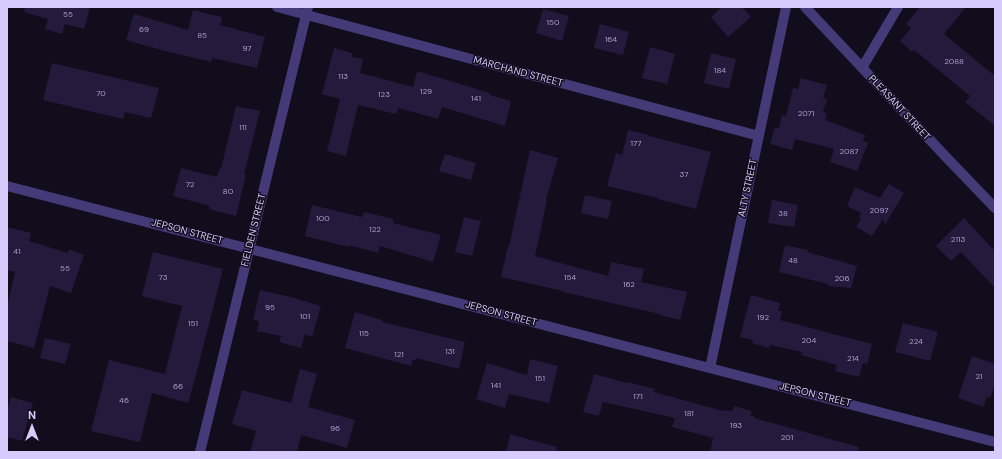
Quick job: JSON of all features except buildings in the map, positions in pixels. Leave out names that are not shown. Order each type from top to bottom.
[{"type":"street","name":"MARCHAND STREET","points":[[277,7],[308,11],[759,136]]},
{"type":"street","name":"ALTY STREET","points":[[710,368],[786,7]]},
{"type":"street","name":"PLEASANT STREET","points":[[805,7],[995,208]]},
{"type":"street","points":[[862,68],[898,7]]},
{"type":"street","name":"FIELDEN STREET","points":[[200,452],[308,11]]},
{"type":"street","name":"JEPSON STREET","points":[[7,186],[995,442]]}]
